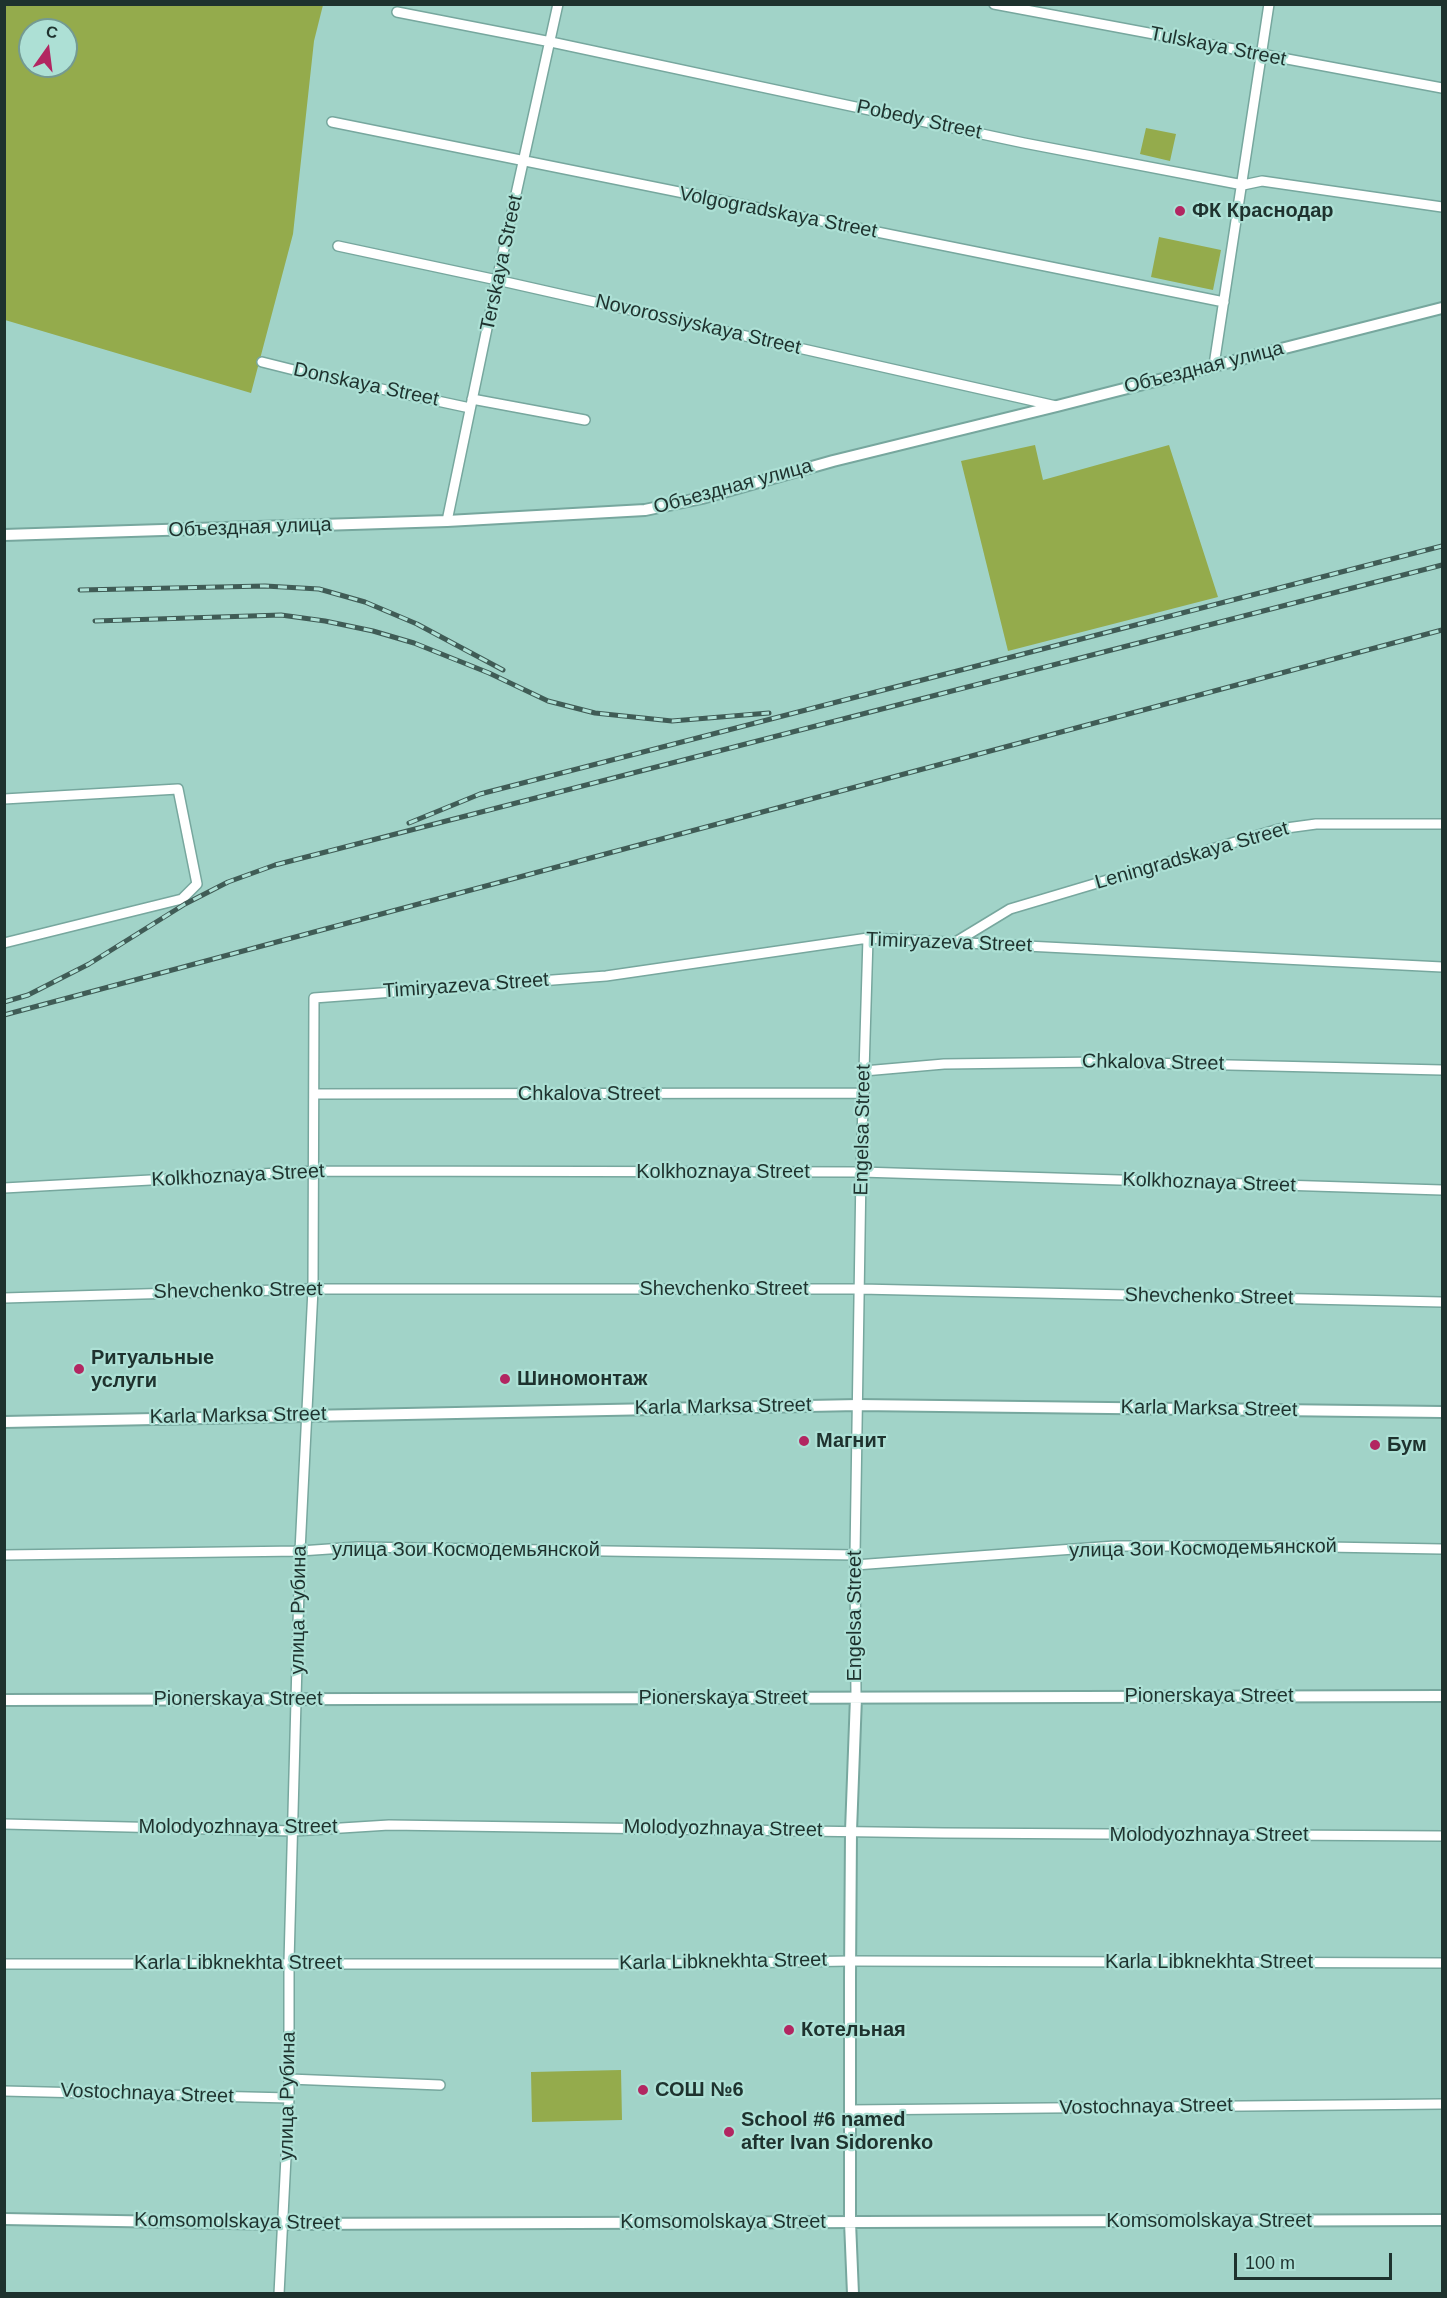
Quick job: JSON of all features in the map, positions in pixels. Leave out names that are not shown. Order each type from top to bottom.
[{"type":"street","name":"Terskaya Street","points":[[447,521],[558,4]]},
{"type":"street","name":"Tulskaya Street","points":[[994,4],[1443,88]]},
{"type":"street","points":[[1214,366],[1269,4]]},
{"type":"street","name":"Pobedy Street","points":[[397,12],[551,42],[1024,143],[1243,185],[1262,181],[1443,207]]},
{"type":"street","name":"Volgogradskaya Street","points":[[332,122],[1224,302]]},
{"type":"street","name":"Novorossiyskaya Street","points":[[338,246],[1058,406]]},
{"type":"street","name":"Объездная улица","points":[[4,535],[447,521],[645,510],[702,498],[833,460],[1058,406],[1443,308]]},
{"type":"street","name":"Donskaya Street","points":[[262,362],[302,372],[471,403],[585,420]]},
{"type":"street","points":[[4,799],[178,789],[197,884],[182,899],[4,943]]},
{"type":"street","name":"Leningradskaya Street","points":[[954,943],[1010,909],[1279,829],[1316,824],[1443,824]]},
{"type":"street","name":"Timiryazeva Street","points":[[314,998],[606,976],[868,938],[1443,967]]},
{"type":"street","name":"Engelsa Street","points":[[853,2294],[850,2222],[851,1831],[856,1697],[855,1555],[861,1172],[868,938]]},
{"type":"street","name":"улица Рубина","points":[[279,2294],[289,2098],[300,1551],[313,1289],[314,998]]},
{"type":"street","name":"Chkalova Street","points":[[864,1071],[944,1064],[1102,1062],[1443,1070]]},
{"type":"street","name":"Chkalova Street","points":[[314,1094],[864,1093]]},
{"type":"street","name":"Kolkhoznaya Street","points":[[4,1188],[315,1171],[861,1172],[1443,1190]]},
{"type":"street","name":"Shevchenko Street","points":[[4,1298],[313,1289],[860,1289],[1443,1302]]},
{"type":"street","name":"Karla Marksa Street","points":[[4,1422],[306,1414],[858,1405],[1443,1412]]},
{"type":"street","name":"улица Зои Космодемьянской","points":[[855,1565],[1115,1546],[1443,1549]]},
{"type":"street","name":"улица Зои Космодемьянской","points":[[4,1555],[300,1551],[358,1547],[855,1555]]},
{"type":"street","name":"Pionerskaya Street","points":[[4,1700],[1443,1696]]},
{"type":"street","name":"Molodyozhnaya Street","points":[[4,1824],[294,1831],[388,1825],[944,1833],[1443,1836]]},
{"type":"street","name":"Karla Libknekhta Street","points":[[4,1964],[290,1962],[672,1964],[850,1961],[1443,1963]]},
{"type":"street","points":[[289,2079],[440,2085]]},
{"type":"street","name":"Vostochnaya Street","points":[[4,2091],[289,2098]]},
{"type":"street","name":"Vostochnaya Street","points":[[850,2110],[1443,2103]]},
{"type":"street","name":"Komsomolskaya Street","points":[[4,2219],[284,2224],[1443,2220]]},
{"type":"green space","points":[[4,5],[323,5],[314,41],[293,234],[251,393],[5,320]]},
{"type":"green space","points":[[1146,128],[1176,134],[1170,161],[1140,154]]},
{"type":"green space","points":[[1159,237],[1221,250],[1213,290],[1151,277]]},
{"type":"green space","points":[[1035,445],[1043,480],[1169,445],[1218,597],[1008,651],[961,461]]},
{"type":"green space","points":[[621,2070],[622,2120],[532,2122],[531,2072]]},
{"type":"railway","points":[[409,823],[480,794],[1442,546]]},
{"type":"railway","points":[[4,1002],[28,995],[89,964],[185,904],[228,882],[275,865],[1442,565]]},
{"type":"railway","points":[[80,590],[265,586],[319,589],[365,602],[417,624],[503,670]]},
{"type":"railway","points":[[95,621],[281,615],[325,621],[373,631],[414,643],[489,673],[548,701],[595,713],[672,721],[769,713]]},
{"type":"railway","points":[[4,1015],[1442,630]]},
{"type":"place","name":"ФК Краснодар","points":[[1180,211]]},
{"type":"place","name":"Ритуальные услуги","points":[[79,1369]]},
{"type":"place","name":"Шиномонтаж","points":[[505,1379]]},
{"type":"place","name":"Магнит","points":[[804,1441]]},
{"type":"place","name":"Бум","points":[[1375,1445]]},
{"type":"place","name":"Котельная","points":[[789,2030]]},
{"type":"place","name":"СОШ №6","points":[[643,2090]]},
{"type":"place","name":"School #6 named after Ivan Sidorenko","points":[[729,2132]]}]
